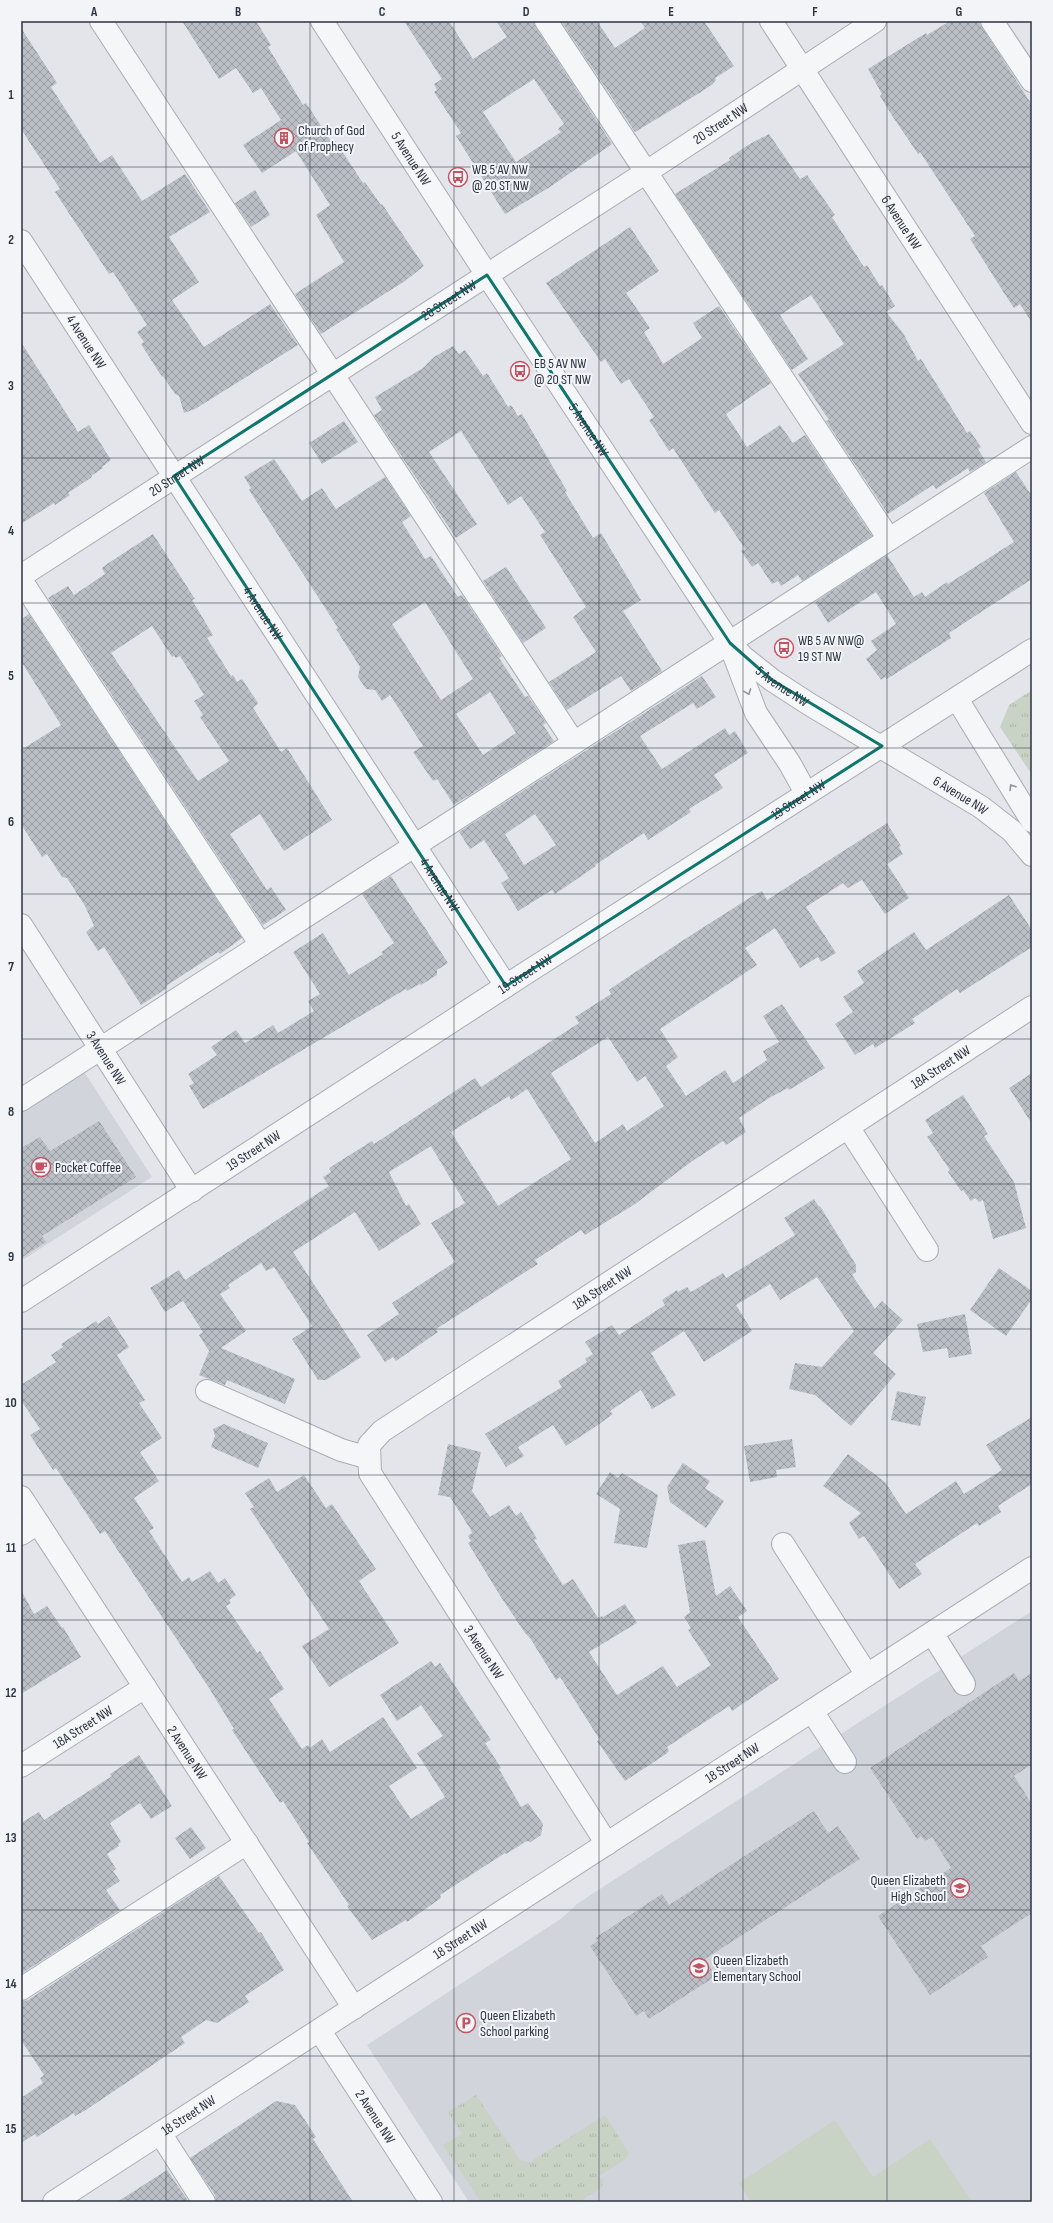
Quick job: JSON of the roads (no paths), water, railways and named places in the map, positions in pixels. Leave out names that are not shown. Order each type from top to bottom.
[{"type":"street","points":[[101,21],[574,743]]},
{"type":"street","name":"5 Avenue NW","points":[[322,21],[487,275],[730,642],[743,657],[772,680],[809,704],[882,746]]},
{"type":"street","points":[[546,21],[889,539]]},
{"type":"street","name":"6 Avenue NW","points":[[771,21],[1032,423]]},
{"type":"street","name":"20 Street NW","points":[[21,576],[487,275],[875,21]]},
{"type":"street","points":[[992,21],[1032,81]]},
{"type":"street","name":"4 Avenue NW","points":[[21,241],[506,986]]},
{"type":"street","points":[[21,1100],[1032,447]]},
{"type":"street","points":[[21,580],[261,945]]},
{"type":"street","points":[[730,642],[756,713],[790,764],[806,793]]},
{"type":"street","name":"19 Street NW","points":[[21,1300],[192,1191],[506,986],[806,793],[957,699],[1032,650]]},
{"type":"street","points":[[957,699],[1032,821]]},
{"type":"street","name":"6 Avenue NW","points":[[882,746],[981,807],[1012,831],[1032,855]]},
{"type":"street","name":"3 Avenue NW","points":[[21,925],[192,1191]]},
{"type":"street","name":"18A Street NW","points":[[369,1458],[369,1445],[382,1431],[1032,1007]]},
{"type":"street","points":[[848,1127],[927,1250]]},
{"type":"street","points":[[207,1391],[341,1450],[369,1458]]},
{"type":"street","name":"3 Avenue NW","points":[[369,1458],[370,1473],[607,1844]]},
{"type":"street","name":"2 Avenue NW","points":[[21,1496],[30,1529],[145,1687],[354,2008]]},
{"type":"street","points":[[783,1544],[867,1675]]},
{"type":"street","name":"18 Street NW","points":[[54,2202],[320,2031],[1032,1568]]},
{"type":"street","points":[[932,1633],[964,1684]]},
{"type":"street","name":"18A Street NW","points":[[21,1766],[145,1687]]},
{"type":"street","points":[[812,1711],[845,1762]]},
{"type":"street","points":[[21,1989],[247,1843]]},
{"type":"street","name":"2 Avenue NW","points":[[320,2031],[431,2202]]},
{"type":"street","points":[[160,2134],[204,2202]]},
{"type":"place","name":"Church of God of Prophecy","points":[[284,138]]},
{"type":"place","name":"WB 5 AV NW @ 20 ST NW","points":[[458,177]]},
{"type":"place","name":"EB 5 AV NW @ 20 ST NW","points":[[520,371]]},
{"type":"place","name":"WB 5 AV NW@ 19 ST NW","points":[[784,648]]},
{"type":"place","name":"Pocket Coffee","points":[[41,1167]]},
{"type":"place","name":"Queen Elizabeth High School","points":[[960,1888]]},
{"type":"place","name":"Queen Elizabeth Elementary School","points":[[699,1968]]},
{"type":"place","name":"Queen Elizabeth School parking","points":[[466,2023]]}]
